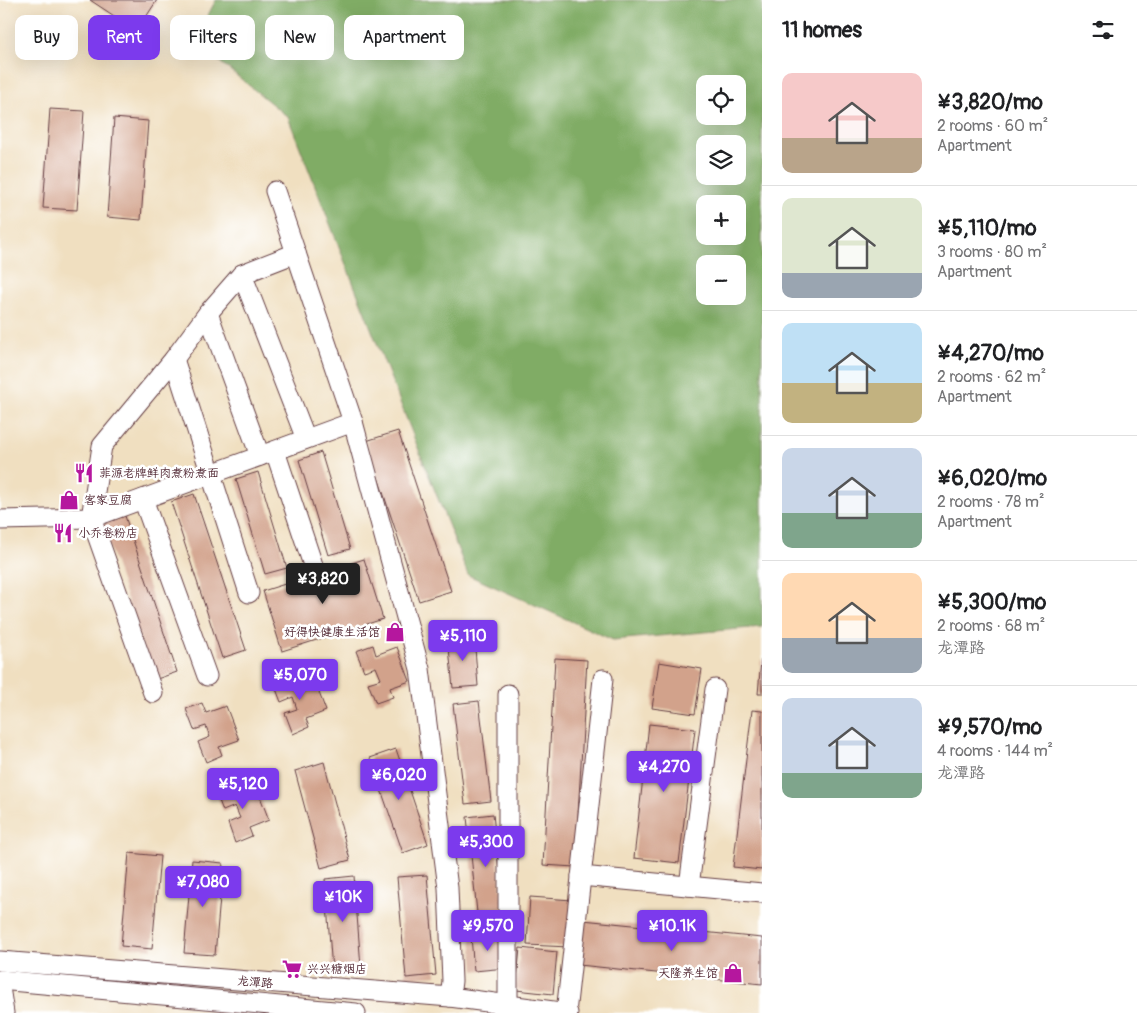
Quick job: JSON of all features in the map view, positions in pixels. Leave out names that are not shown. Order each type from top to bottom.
[{"type":"street","points":[[275,191],[353,422],[420,669],[448,888],[452,981],[450,997]]},
{"type":"street","points":[[153,693],[91,518],[102,446],[174,360],[208,313],[242,274],[296,253]]},
{"type":"street","points":[[242,274],[306,439]]},
{"type":"street","points":[[208,313],[268,453],[315,571]]},
{"type":"street","points":[[174,360],[249,593]]},
{"type":"street","points":[[0,520],[91,518],[353,422]]},
{"type":"street","points":[[144,499],[207,676]]},
{"type":"street","points":[[567,1013],[603,679]]},
{"type":"street","points":[[689,886],[715,689]]},
{"type":"street","points":[[508,694],[508,1005]]},
{"type":"street","points":[[581,876],[762,893]]},
{"type":"street","name":"龙潭路","points":[[1,970],[450,997],[567,1013]]},
{"type":"street","name":"龙潭路","points":[[1,970],[356,1013]]},
{"type":"street","points":[[0,987],[4,1013]]},
{"type":"green space","points":[[216,0],[762,0],[762,627],[613,640],[468,575],[288,117],[218,60],[255,60],[255,15],[208,15]]},
{"type":"building","points":[[90,0],[157,0],[147,15],[113,15]]},
{"type":"building","points":[[50,109],[84,111],[77,210],[43,208]]},
{"type":"building","points":[[114,118],[148,121],[141,220],[107,217]]},
{"type":"building","points":[[398,431],[451,591],[419,601],[366,441]]},
{"type":"building","points":[[321,452],[350,549],[328,555],[299,460]]},
{"type":"building","points":[[258,472],[287,568],[265,574],[236,479]]},
{"type":"building","points":[[194,494],[246,650],[222,658],[171,502]]},
{"type":"building","points":[[125,516],[177,672],[154,680],[102,524]]},
{"type":"building","points":[[364,559],[383,619],[282,651],[263,591]]},
{"type":"building","points":[[474,636],[478,686],[453,688],[448,638]]},
{"type":"building","points":[[373,645],[376,655],[397,647],[410,681],[390,688],[393,697],[376,703],[368,683],[381,679],[376,667],[364,671],[356,651]]},
{"type":"building","points":[[555,658],[587,660],[575,867],[543,865]]},
{"type":"building","points":[[761,660],[762,694],[758,694]]},
{"type":"building","points":[[659,662],[702,669],[695,714],[652,708]]},
{"type":"building","points":[[289,675],[293,685],[313,677],[326,711],[306,719],[309,727],[293,734],[285,713],[297,709],[293,697],[281,702],[273,681]]},
{"type":"building","points":[[479,701],[491,801],[465,804],[453,704]]},
{"type":"building","points":[[202,703],[206,713],[226,706],[239,740],[219,747],[222,755],[206,762],[198,742],[210,737],[206,726],[194,730],[186,709]]},
{"type":"building","points":[[752,710],[762,711],[762,870],[733,867]]},
{"type":"building","points":[[649,724],[695,729],[679,863],[634,858]]},
{"type":"building","points":[[396,749],[428,844],[403,853],[370,758]]},
{"type":"building","points":[[324,762],[350,860],[321,868],[295,771]]},
{"type":"building","points":[[232,784],[235,794],[256,786],[269,820],[249,828],[252,836],[235,843],[228,823],[240,818],[235,806],[223,811],[215,790]]},
{"type":"building","points":[[493,814],[504,919],[478,922],[467,817]]},
{"type":"building","points":[[129,853],[160,856],[152,949],[121,946]]},
{"type":"building","points":[[192,860],[223,863],[215,955],[184,953]]},
{"type":"building","points":[[427,875],[436,975],[406,978],[397,877]]},
{"type":"building","points":[[354,876],[361,967],[332,970],[325,879]]},
{"type":"building","points":[[530,897],[572,900],[569,947],[527,945]]},
{"type":"building","points":[[583,920],[762,938],[762,984],[579,965]]},
{"type":"building","points":[[503,934],[506,968],[474,971],[471,937]]},
{"type":"building","points":[[520,948],[557,952],[553,994],[516,990]]},
{"type":"place","name":"菲源老牌鲜肉煮粉煮面","points":[[84,473]]},
{"type":"place","name":"客家豆腐","points":[[69,500]]},
{"type":"place","name":"小乔卷粉店","points":[[63,533]]},
{"type":"place","name":"好得快健康生活馆","points":[[395,632]]},
{"type":"place","name":"兴兴糖烟店","points":[[292,969]]},
{"type":"place","name":"天隆养生馆","points":[[733,973]]}]
